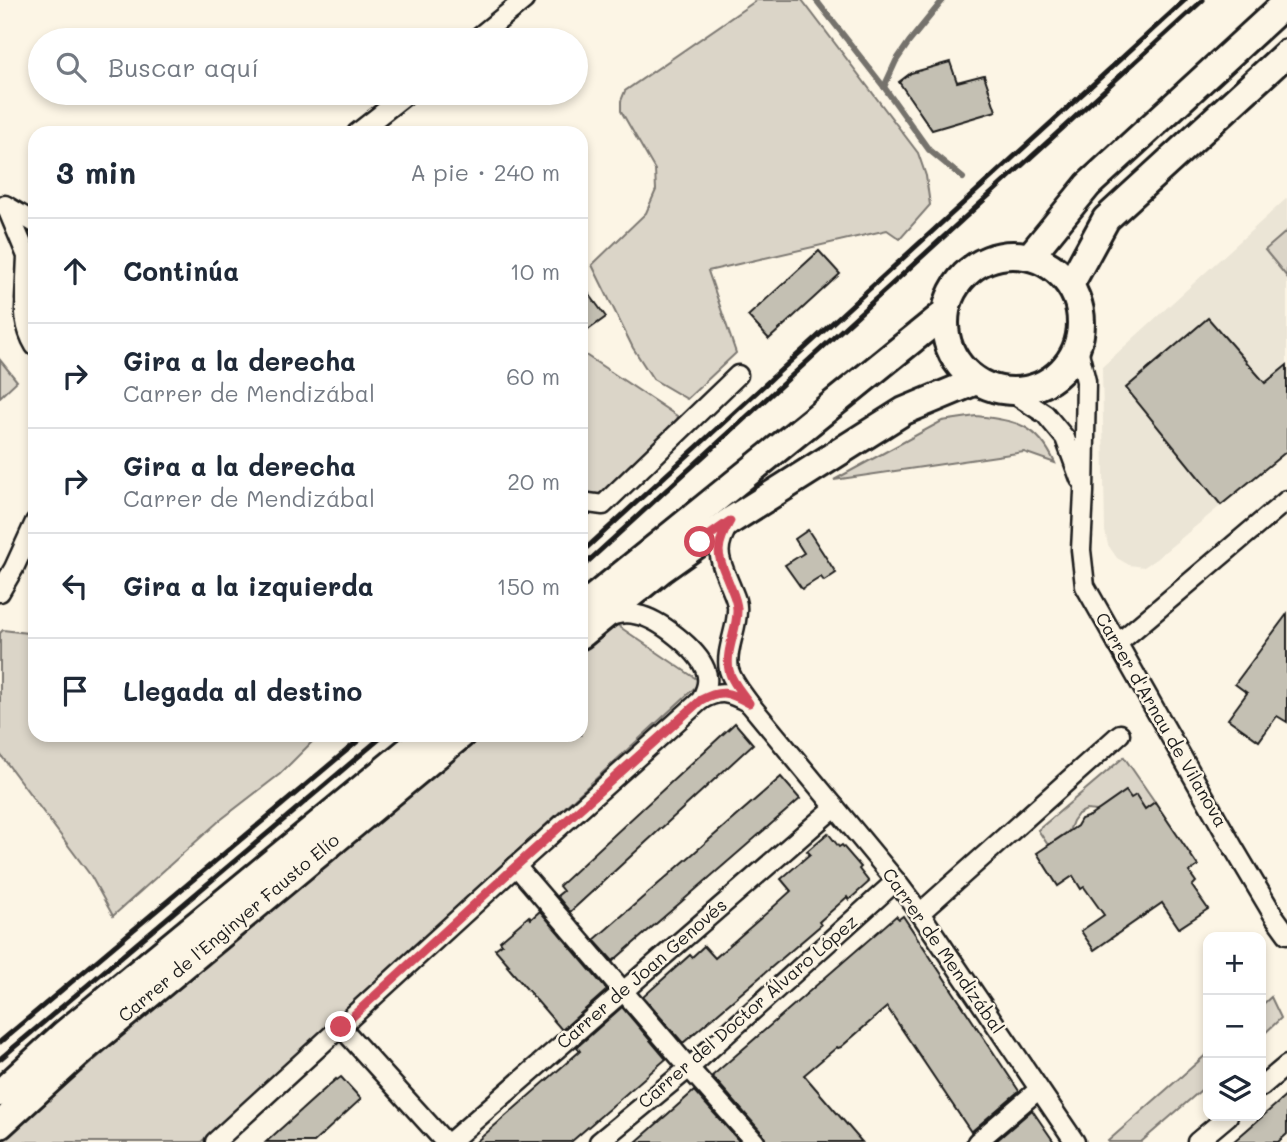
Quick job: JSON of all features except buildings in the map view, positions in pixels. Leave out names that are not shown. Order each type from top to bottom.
[{"type":"main road","points":[[1031,255],[1087,185],[1287,2]]},
{"type":"main road","points":[[1071,283],[1106,219],[1287,53]]},
{"type":"main road","points":[[1031,255],[1046,261],[1071,283],[1081,310],[1081,327],[1077,344],[1054,375],[1033,387],[1011,392],[993,389],[976,381],[961,369],[950,352],[944,333],[944,314],[953,293],[968,275],[988,263],[1008,256],[1031,255]]},
{"type":"main road","points":[[588,620],[944,314]]},
{"type":"main road","points":[[588,620],[730,521],[904,411],[976,381]]},
{"type":"main road","name":"Carrer de l'Enginyer Fausto Elío","points":[[0,1093],[64,1034],[419,742]]},
{"type":"main road","name":"Carrer de l'Enginyer Fausto Elío","points":[[0,1125],[81,1051],[453,742]]},
{"type":"street","points":[[490,28],[524,0]]},
{"type":"street","points":[[366,126],[393,105]]},
{"type":"street","points":[[3,203],[28,219]]},
{"type":"street","points":[[3,203],[27,256],[25,319],[28,330]]},
{"type":"street","points":[[25,300],[28,291]]},
{"type":"street","name":"Carrer d'Arnau de Vilanova","points":[[1077,344],[1086,382],[1081,550],[1085,586],[1233,847],[1287,934]]},
{"type":"street","points":[[588,503],[603,505],[738,375]]},
{"type":"street","name":"Carrer d'Arnau de Vilanova","points":[[1011,392],[1045,414],[1065,438],[1084,492]]},
{"type":"street","points":[[1117,644],[1287,500]]},
{"type":"street","name":"Carrer de Mendizábal","points":[[730,521],[718,547],[720,560],[736,601],[737,612],[728,662],[729,673],[749,703],[920,912],[1075,1142]]},
{"type":"street","points":[[0,592],[28,537]]},
{"type":"street","points":[[588,622],[626,613],[640,615],[655,622],[693,651],[705,667],[707,689],[701,700]]},
{"type":"street","points":[[215,1142],[701,700],[724,692],[734,694],[749,703]]},
{"type":"street","points":[[920,912],[1120,734]]},
{"type":"street","name":"Carrer de Joan Genovés","points":[[447,1142],[835,807]]},
{"type":"street","points":[[516,866],[755,1142]]},
{"type":"street","name":"Carrer del Doctor Álvaro López","points":[[599,1142],[689,1068],[896,881]]},
{"type":"street","points":[[341,1027],[447,1142]]},
{"type":"street","points":[[1266,1083],[1287,1065]]},
{"type":"street","points":[[977,1142],[1038,1090]]},
{"type":"street","points":[[1197,1142],[1222,1121]]},
{"type":"shaded area","points":[[757,0],[802,0],[918,153],[926,176],[930,205],[900,239],[887,230],[708,271],[736,353],[687,399],[653,379],[633,348],[592,265],[646,213],[656,190],[655,170],[621,111],[625,91]]},
{"type":"shaded area","points":[[1287,198],[1287,451],[1156,559],[1144,567],[1129,565],[1117,558],[1108,545],[1105,531],[1102,367]]},
{"type":"shaded area","points":[[1287,231],[1287,277],[1265,250]]},
{"type":"shaded area","points":[[588,357],[677,416],[679,420],[601,496],[588,494]]},
{"type":"shaded area","points":[[0,360],[17,381],[0,397]]},
{"type":"shaded area","points":[[976,416],[1023,426],[1041,439],[1055,463],[1024,452],[834,480],[942,421]]},
{"type":"shaded area","points":[[614,623],[701,682],[201,1142],[0,1142],[228,944],[471,742],[588,742],[588,645]]},
{"type":"shaded area","points":[[3,630],[28,633],[28,742],[312,742],[280,774],[219,821],[113,916],[91,876],[0,754],[0,633]]},
{"type":"shaded area","points":[[1124,757],[1155,802],[1141,812],[1131,798],[1097,811],[1086,810],[1078,814],[1069,831],[1048,845],[1038,830]]},
{"type":"shaded area","points":[[1271,997],[1281,1018],[1266,1032],[1266,1002]]},
{"type":"shaded area","points":[[1203,1057],[1203,1088],[1141,1142],[1108,1141]]},
{"type":"waterway","points":[[816,0],[929,150],[963,178]]},
{"type":"waterway","points":[[884,87],[896,61],[943,0]]},
{"type":"railway","points":[[588,547],[1185,0]]},
{"type":"railway","points":[[588,562],[1203,0]]},
{"type":"railway","points":[[0,1042],[357,742]]},
{"type":"railway","points":[[0,1059],[376,742]]},
{"type":"route","points":[[341,1027],[701,700],[724,692],[734,694],[749,703],[729,673],[728,662],[737,612],[736,601],[720,560],[718,547],[730,521],[700,542]]}]
